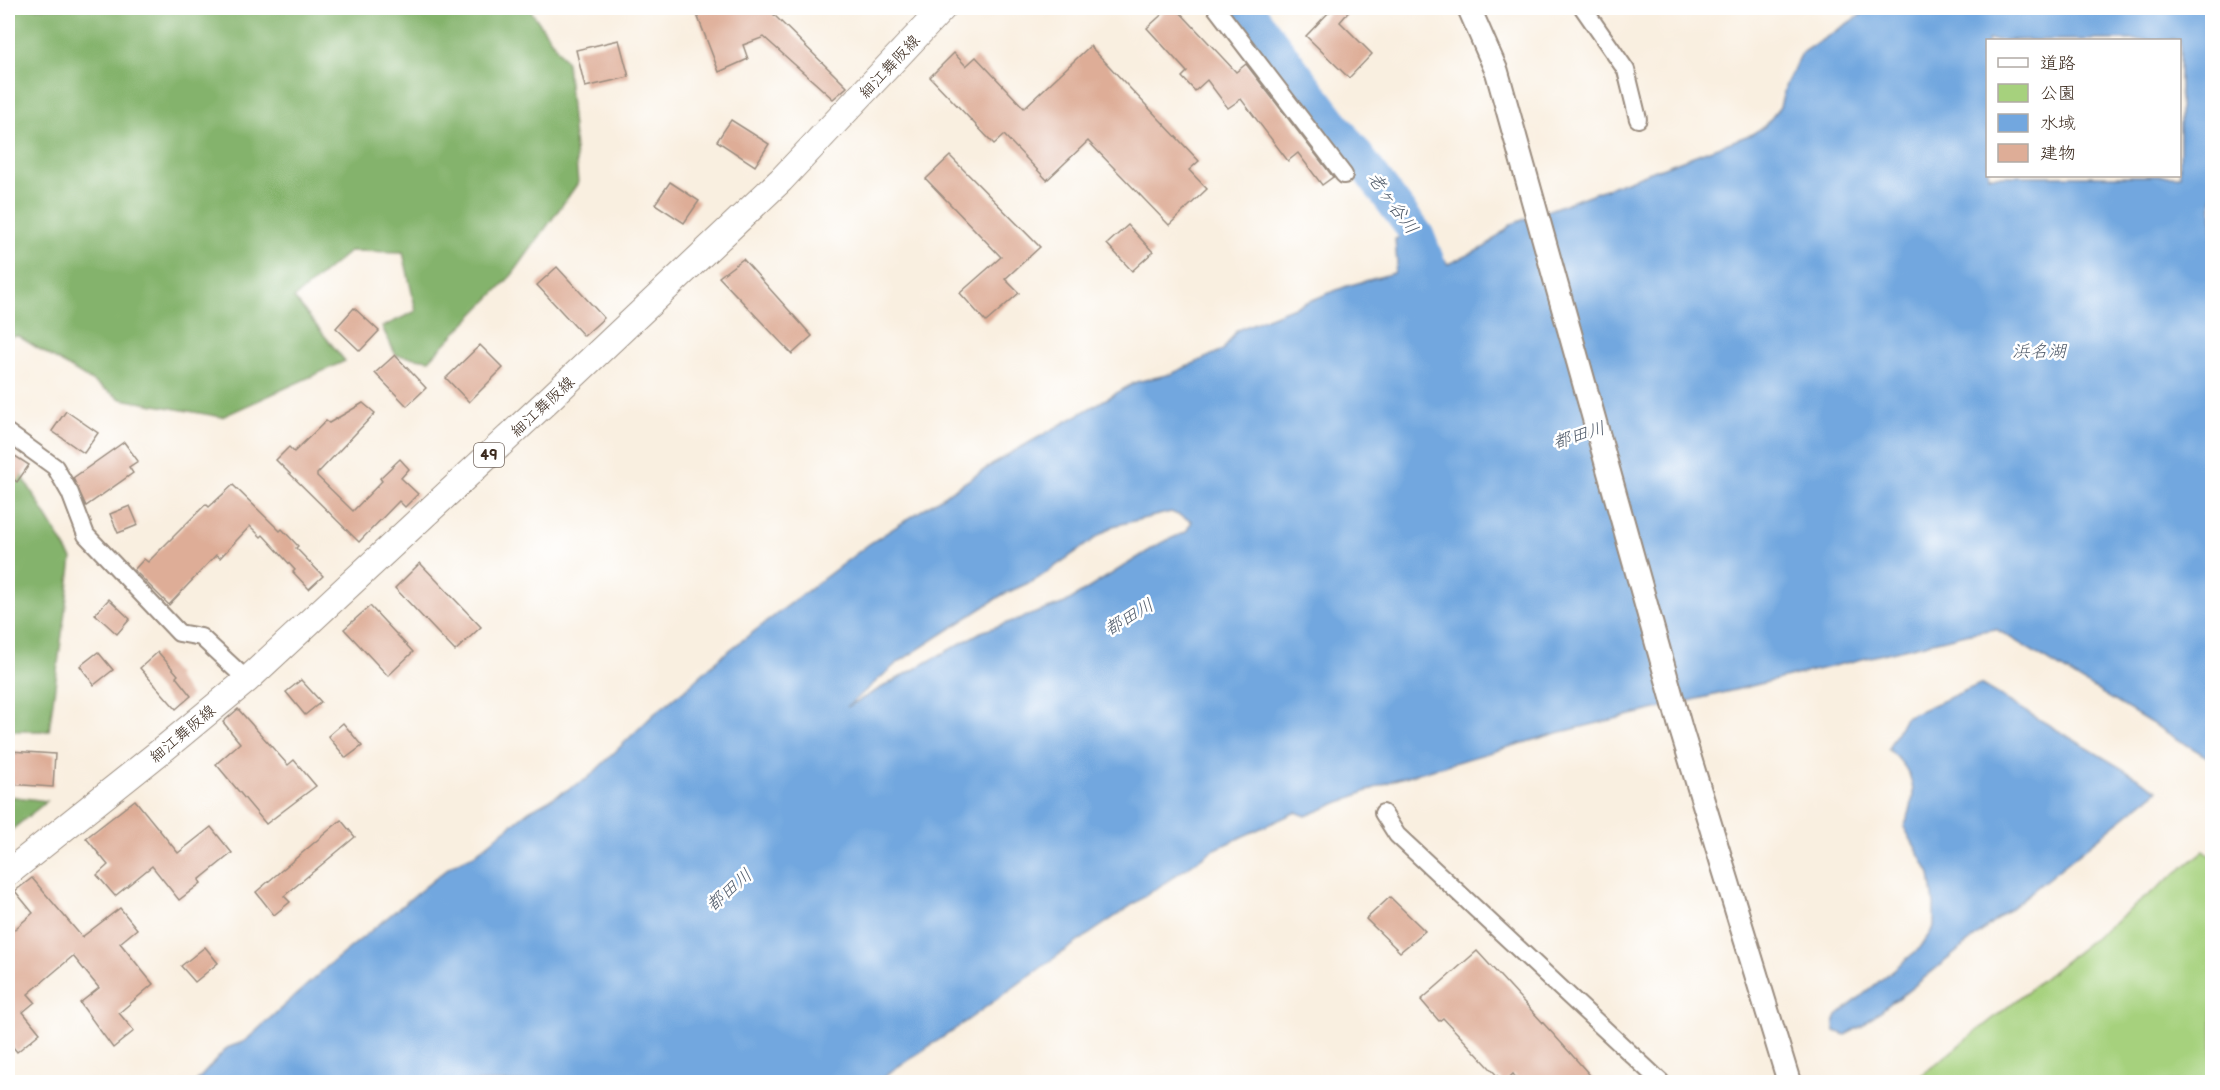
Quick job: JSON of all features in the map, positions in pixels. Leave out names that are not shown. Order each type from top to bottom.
[{"type":"main road","name":"細江舞阪線","points":[[8,873],[247,680],[781,180],[943,8]]},
{"type":"street","points":[[1216,8],[1344,175]]},
{"type":"street","points":[[1469,8],[1497,72],[1680,726],[1789,1083]]},
{"type":"street","points":[[1583,8],[1626,70],[1638,119]]},
{"type":"street","points":[[8,433],[55,467],[70,493],[86,535],[179,633],[201,637],[247,680]]},
{"type":"street","points":[[1383,813],[1397,835],[1661,1083]]},
{"type":"green space","points":[[8,8],[529,8],[567,63],[578,183],[512,275],[429,360],[396,355],[382,327],[416,311],[403,252],[350,251],[294,298],[345,361],[222,417],[121,399],[18,336],[8,337]]},
{"type":"green space","points":[[8,452],[72,559],[49,731],[8,731]]},
{"type":"green space","points":[[8,796],[47,801],[8,833]]},
{"type":"green space","points":[[2204,851],[2212,857],[2212,1082],[1913,1082]]},
{"type":"water","points":[[1871,8],[2212,8],[2212,760],[1996,629],[1970,633],[1561,732],[1394,780],[1306,816],[1296,812],[1213,850],[894,1069],[879,1082],[196,1082],[227,1048],[245,1041],[329,965],[452,865],[474,855],[529,811],[587,779],[654,714],[723,655],[869,544],[1009,454],[1136,382],[1171,374],[1223,350],[1237,330],[1347,286],[1394,273],[1397,264],[1395,239],[1420,231],[1424,239],[1448,264],[1485,247],[1512,224],[1752,134],[1765,126],[1780,107],[1786,84],[1802,53]],"holes":[[[1171,512],[1192,521],[1186,532],[1161,543],[1065,603],[981,632],[847,707],[897,663],[1002,595],[1037,579],[1113,526]]]},
{"type":"water","points":[[1980,684],[2158,790],[1862,1026],[1845,1035],[1835,1031],[1834,1023],[1837,1016],[1920,948],[1934,927],[1930,874],[1904,827],[1912,805],[1912,785],[1904,766],[1888,749],[1905,717]]},
{"type":"building","points":[[723,8],[767,8],[847,87],[833,99],[764,37],[743,45],[748,59],[719,72],[696,12]]},
{"type":"building","points":[[1169,8],[1176,8],[1236,72],[1246,64],[1333,177],[1322,185],[1298,153],[1288,161],[1241,99],[1228,108],[1207,80],[1195,91],[1182,77],[1187,72],[1147,28]]},
{"type":"building","points":[[1333,8],[1352,8],[1340,22],[1372,54],[1349,78],[1306,36]]},
{"type":"building","points":[[619,40],[629,77],[585,87],[576,50]]},
{"type":"building","points":[[1090,46],[1199,161],[1189,170],[1207,189],[1169,225],[1088,141],[1047,180],[1004,135],[994,144],[930,77],[954,53],[966,66],[976,57],[1024,108]]},
{"type":"building","points":[[731,120],[769,144],[755,166],[717,141]]},
{"type":"building","points":[[950,156],[1040,247],[1005,279],[1019,293],[986,322],[960,293],[1001,257],[926,179]]},
{"type":"building","points":[[670,182],[699,201],[684,223],[655,204]]},
{"type":"building","points":[[1128,225],[1153,252],[1132,271],[1107,244]]},
{"type":"building","points":[[743,259],[812,336],[792,354],[719,277]]},
{"type":"building","points":[[557,267],[604,318],[584,336],[537,285]]},
{"type":"building","points":[[354,308],[379,331],[360,351],[336,328]]},
{"type":"building","points":[[480,345],[503,368],[469,402],[446,378]]},
{"type":"building","points":[[395,355],[426,388],[407,406],[375,373]]},
{"type":"building","points":[[363,403],[375,413],[317,476],[353,511],[382,481],[380,478],[400,459],[409,469],[401,478],[418,494],[405,507],[399,501],[359,542],[276,460],[289,447],[294,452],[326,421],[329,423]]},
{"type":"building","points":[[66,411],[98,433],[84,453],[52,431]]},
{"type":"building","points":[[124,442],[138,461],[129,467],[133,473],[86,506],[73,478]]},
{"type":"building","points":[[15,456],[29,465],[17,482],[8,475],[8,466]]},
{"type":"building","points":[[233,485],[280,531],[282,529],[298,546],[296,548],[323,576],[309,589],[263,535],[261,537],[250,526],[220,558],[216,555],[169,605],[134,570],[144,559],[148,562],[206,504],[209,507]]},
{"type":"building","points":[[130,506],[138,525],[118,533],[110,514]]},
{"type":"building","points":[[420,563],[481,627],[455,651],[395,588]]},
{"type":"building","points":[[109,599],[130,619],[117,634],[95,614]]},
{"type":"building","points":[[370,606],[413,652],[388,676],[344,629]]},
{"type":"building","points":[[98,652],[113,670],[94,685],[80,666]]},
{"type":"building","points":[[158,652],[178,675],[176,677],[191,696],[176,709],[140,668]]},
{"type":"building","points":[[301,680],[321,702],[305,715],[286,692]]},
{"type":"building","points":[[238,709],[288,765],[294,760],[316,786],[266,824],[216,764],[240,743],[223,722]]},
{"type":"building","points":[[343,723],[362,746],[346,758],[328,736]]},
{"type":"building","points":[[10,751],[55,754],[53,787],[8,784]]},
{"type":"building","points":[[135,800],[178,853],[211,827],[232,853],[199,880],[201,883],[179,900],[152,866],[115,896],[97,875],[108,865],[86,838]]},
{"type":"building","points":[[341,820],[355,837],[284,896],[290,902],[274,915],[256,892]]},
{"type":"building","points":[[32,878],[82,937],[120,908],[137,929],[120,943],[153,984],[119,1013],[134,1031],[113,1048],[80,1003],[99,988],[73,956],[28,994],[35,1002],[23,1012],[40,1033],[17,1052],[8,1041],[8,935],[33,913],[15,891]]},
{"type":"building","points":[[1390,897],[1425,931],[1400,952],[1366,919]]},
{"type":"building","points":[[205,947],[218,963],[195,982],[181,966]]},
{"type":"building","points":[[1477,951],[1597,1083],[1520,1083],[1513,1074],[1504,1083],[1443,1018],[1439,1021],[1421,1000]]},
{"type":"waterway","name":"老ヶ谷川","points":[[1246,8],[1418,236],[1432,272]]},
{"type":"water label","name":"浜名湖","points":[[2039,351]]},
{"type":"water label","name":"都田川","points":[[1579,435]]},
{"type":"water label","name":"都田川","points":[[1129,617]]},
{"type":"water label","name":"都田川","points":[[729,890]]}]
